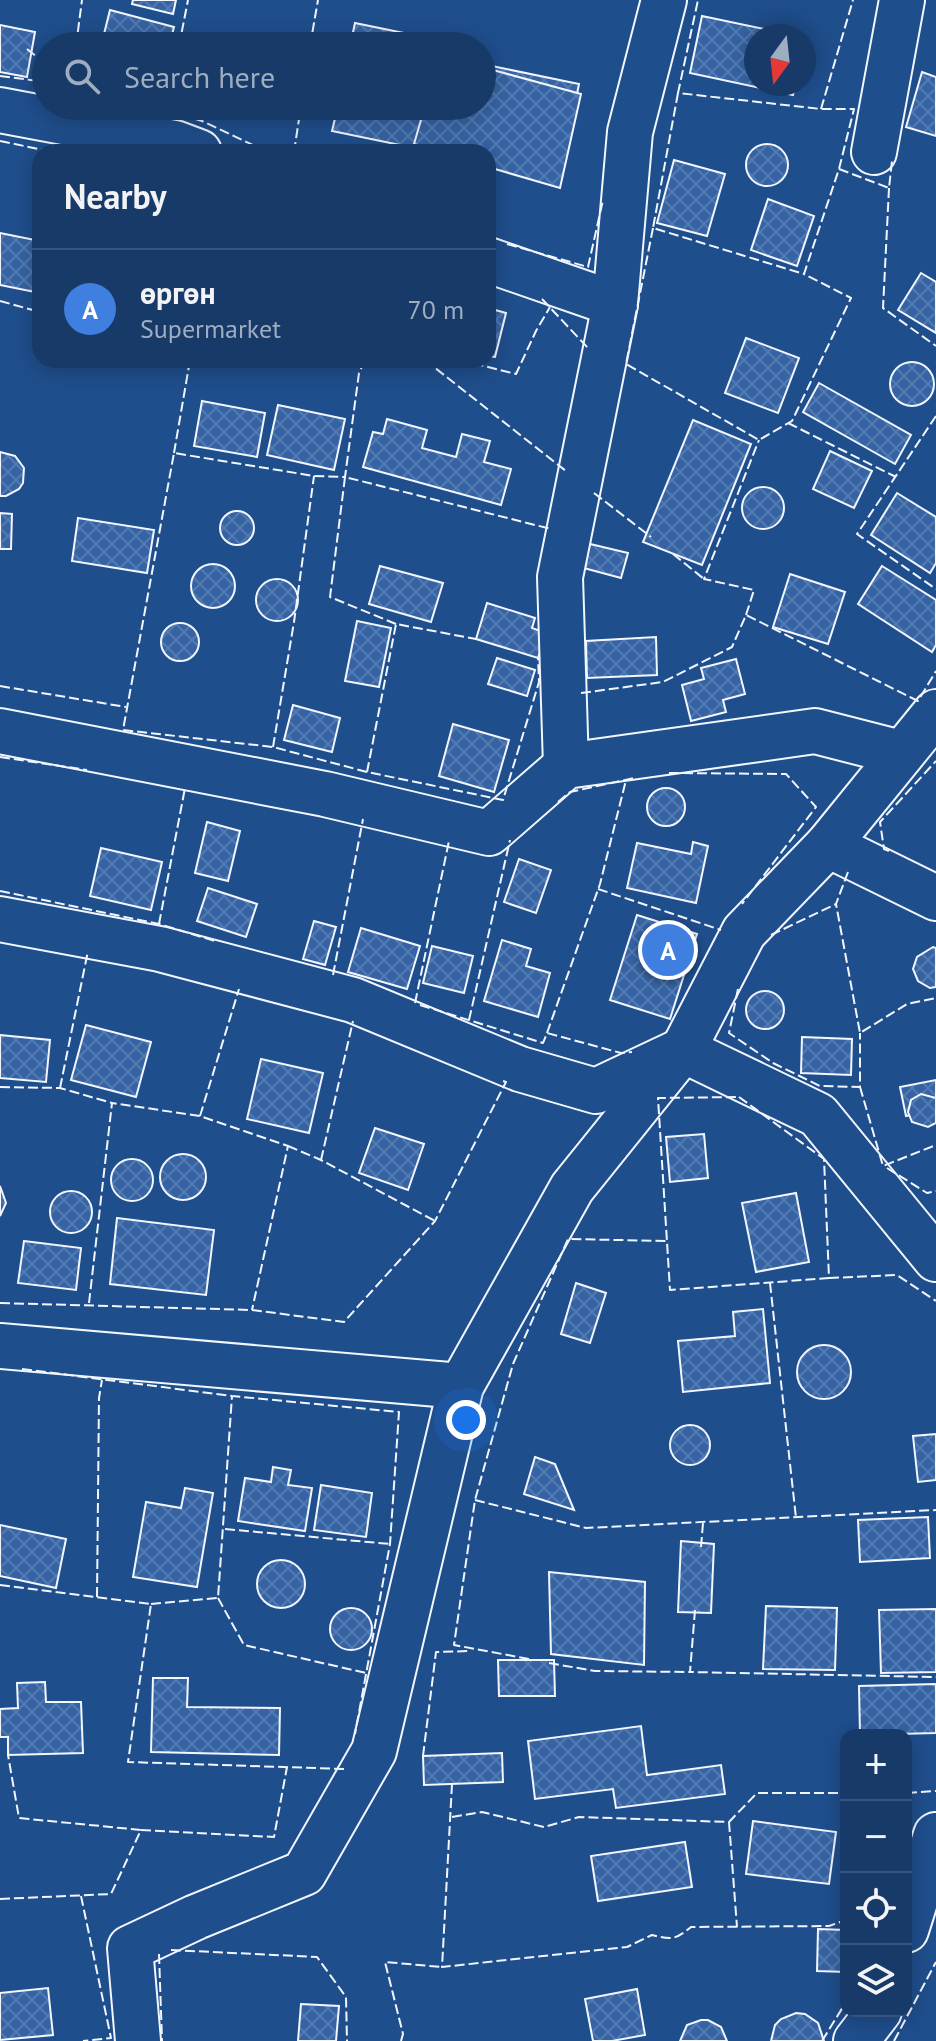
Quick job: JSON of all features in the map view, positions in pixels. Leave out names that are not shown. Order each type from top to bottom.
[{"type":"street","points":[[566,766],[560,577],[615,304],[630,132],[664,0]]},
{"type":"street","points":[[874,152],[902,0]]},
{"type":"street","points":[[0,110],[32,116]]},
{"type":"street","points":[[53,120],[178,144]]},
{"type":"street","points":[[496,263],[615,304]]},
{"type":"street","points":[[138,2041],[130,1948],[304,1873],[374,1751],[461,1386],[572,1188],[683,1050],[744,932],[828,845],[936,712]]},
{"type":"street","points":[[0,731],[325,794],[489,833],[566,766],[815,731],[901,753]]},
{"type":"street","points":[[828,845],[936,898]]},
{"type":"street","points":[[0,919],[160,949],[353,1000],[520,1069],[596,1091],[683,1050]]},
{"type":"street","points":[[683,1050],[818,1115],[936,1259]]},
{"type":"street","points":[[0,1346],[461,1386]]},
{"type":"street","points":[[912,1911],[936,1835]]},
{"type":"street","points":[[856,2041],[874,2017]]},
{"type":"building","points":[[133,0],[176,0],[173,14],[132,4]]},
{"type":"building","points":[[110,10],[174,27],[173,32],[104,32]]},
{"type":"building","points":[[702,16],[744,25],[744,85],[690,73]]},
{"type":"building","points":[[355,23],[399,32],[353,32]]},
{"type":"building","points":[[0,25],[35,32],[32,32],[27,77],[0,72]]},
{"type":"building","points":[[496,67],[579,84],[560,178],[496,165],[496,144],[395,144],[332,131],[335,120],[496,120]]},
{"type":"building","points":[[496,71],[581,94],[560,188],[496,169],[496,144],[414,144],[421,120],[496,120]]},
{"type":"building","points":[[922,72],[936,77],[936,136],[906,127]]},
{"type":"building","points":[[767,144],[782,150],[788,165],[782,180],[767,186],[752,180],[746,165],[752,150]]},
{"type":"building","points":[[674,160],[725,174],[707,236],[657,223]]},
{"type":"building","points":[[768,199],[814,216],[797,266],[751,250]]},
{"type":"building","points":[[0,233],[32,239],[32,291],[0,285]]},
{"type":"building","points":[[921,273],[936,282],[936,333],[898,310]]},
{"type":"building","points":[[496,310],[506,313],[496,353]]},
{"type":"building","points":[[746,338],[799,358],[778,413],[725,393]]},
{"type":"building","points":[[912,362],[927,369],[934,384],[927,399],[912,406],[897,399],[890,384],[897,369]]},
{"type":"building","points":[[819,383],[911,435],[895,464],[803,412]]},
{"type":"building","points":[[202,401],[265,413],[257,457],[194,446]]},
{"type":"building","points":[[278,405],[345,419],[334,470],[267,455]]},
{"type":"building","points":[[387,419],[427,430],[422,448],[456,457],[462,434],[490,441],[484,462],[511,469],[501,505],[363,467],[373,432],[383,434]]},
{"type":"building","points":[[693,420],[751,444],[702,565],[643,542]]},
{"type":"building","points":[[830,451],[872,471],[854,508],[813,489]]},
{"type":"building","points":[[0,452],[15,456],[24,468],[23,483],[6,496],[0,496]]},
{"type":"building","points":[[763,487],[778,493],[784,508],[778,523],[763,529],[748,523],[742,508],[748,493]]},
{"type":"building","points":[[897,493],[936,517],[936,563],[930,573],[871,535]]},
{"type":"building","points":[[237,511],[249,516],[254,528],[249,540],[237,545],[225,540],[220,528],[225,516]]},
{"type":"building","points":[[0,513],[12,514],[11,549],[0,549]]},
{"type":"building","points":[[78,518],[154,530],[147,573],[72,561]]},
{"type":"building","points":[[586,543],[628,553],[621,578],[580,567]]},
{"type":"building","points":[[213,564],[228,571],[235,586],[228,601],[213,608],[198,601],[191,586],[198,571]]},
{"type":"building","points":[[380,566],[443,583],[431,622],[369,604]]},
{"type":"building","points":[[882,566],[936,600],[936,645],[932,652],[858,604]]},
{"type":"building","points":[[790,574],[845,592],[828,644],[773,627]]},
{"type":"building","points":[[277,579],[292,585],[298,600],[292,615],[277,621],[262,615],[256,600],[262,585]]},
{"type":"building","points":[[487,603],[535,618],[532,628],[546,633],[538,658],[476,639]]},
{"type":"building","points":[[357,621],[391,628],[379,687],[345,681]]},
{"type":"building","points":[[180,623],[194,628],[199,642],[194,656],[180,661],[166,656],[161,642],[166,628]]},
{"type":"building","points":[[656,637],[657,675],[587,678],[586,641]]},
{"type":"building","points":[[497,658],[535,670],[527,696],[488,684]]},
{"type":"building","points":[[736,659],[745,694],[723,700],[726,712],[691,721],[682,685],[704,679],[701,668]]},
{"type":"building","points":[[293,705],[340,718],[332,752],[284,740]]},
{"type":"building","points":[[453,724],[509,740],[494,792],[439,776]]},
{"type":"building","points":[[666,788],[679,794],[685,807],[679,820],[666,826],[653,820],[647,807],[653,794]]},
{"type":"building","points":[[207,822],[240,831],[228,881],[195,873]]},
{"type":"building","points":[[693,842],[708,846],[696,903],[627,888],[637,843],[691,854]]},
{"type":"building","points":[[101,848],[162,862],[151,910],[90,896]]},
{"type":"building","points":[[519,859],[551,870],[536,913],[504,902]]},
{"type":"building","points":[[208,888],[257,904],[246,937],[197,921]]},
{"type":"building","points":[[637,915],[697,934],[670,1019],[610,1000]]},
{"type":"building","points":[[314,921],[336,927],[325,965],[303,959]]},
{"type":"building","points":[[361,928],[420,946],[407,989],[348,972]]},
{"type":"building","points":[[502,940],[531,949],[526,966],[550,973],[538,1017],[484,1001]]},
{"type":"building","points":[[432,946],[473,956],[464,993],[423,983]]},
{"type":"building","points":[[936,948],[936,987],[930,988],[918,981],[913,969],[917,957]]},
{"type":"building","points":[[765,991],[779,996],[784,1010],[779,1024],[765,1029],[751,1024],[746,1010],[751,996]]},
{"type":"building","points":[[86,1025],[151,1042],[136,1097],[71,1080]]},
{"type":"building","points":[[0,1035],[50,1040],[46,1082],[0,1078]]},
{"type":"building","points":[[802,1037],[852,1039],[851,1075],[801,1073]]},
{"type":"building","points":[[261,1059],[323,1073],[309,1133],[247,1119]]},
{"type":"building","points":[[936,1080],[936,1110],[906,1116],[900,1087]]},
{"type":"building","points":[[921,1094],[936,1098],[936,1123],[928,1127],[912,1122],[908,1112],[911,1100]]},
{"type":"building","points":[[375,1128],[424,1144],[408,1190],[359,1173]]},
{"type":"building","points":[[704,1134],[708,1178],[670,1182],[666,1137]]},
{"type":"building","points":[[183,1154],[199,1161],[206,1177],[199,1193],[183,1200],[167,1193],[160,1177],[167,1161]]},
{"type":"building","points":[[132,1159],[147,1165],[153,1180],[147,1195],[132,1201],[117,1195],[111,1180],[117,1165]]},
{"type":"building","points":[[0,1186],[6,1203],[0,1216]]},
{"type":"building","points":[[71,1191],[86,1197],[92,1212],[86,1227],[71,1233],[56,1227],[50,1212],[56,1197]]},
{"type":"building","points":[[796,1193],[809,1262],[756,1272],[742,1203]]},
{"type":"building","points":[[117,1218],[214,1230],[206,1295],[110,1284]]},
{"type":"building","points":[[24,1241],[81,1248],[76,1290],[18,1283]]},
{"type":"building","points":[[576,1283],[606,1293],[590,1343],[561,1334]]},
{"type":"building","points":[[763,1309],[770,1383],[683,1392],[678,1341],[735,1336],[733,1312]]},
{"type":"building","points":[[824,1345],[843,1353],[851,1372],[843,1391],[824,1399],[805,1391],[797,1372],[805,1353]]},
{"type":"building","points":[[690,1425],[704,1431],[710,1445],[704,1459],[690,1465],[676,1459],[670,1445],[676,1431]]},
{"type":"building","points":[[936,1434],[936,1480],[918,1482],[913,1436]]},
{"type":"building","points":[[535,1457],[555,1464],[574,1510],[524,1494]]},
{"type":"building","points":[[273,1467],[291,1470],[288,1485],[312,1488],[305,1531],[238,1521],[245,1478],[271,1482]]},
{"type":"building","points":[[321,1485],[372,1493],[366,1537],[314,1530]]},
{"type":"building","points":[[185,1488],[213,1493],[197,1587],[133,1577],[146,1502],[181,1508]]},
{"type":"building","points":[[928,1517],[930,1558],[860,1562],[858,1520]]},
{"type":"building","points":[[0,1525],[66,1539],[56,1588],[0,1576]]},
{"type":"building","points":[[681,1541],[714,1544],[711,1613],[678,1612]]},
{"type":"building","points":[[281,1560],[298,1567],[305,1584],[298,1601],[281,1608],[264,1601],[257,1584],[264,1567]]},
{"type":"building","points":[[549,1572],[645,1582],[644,1665],[551,1654]]},
{"type":"building","points":[[766,1606],[837,1608],[835,1670],[763,1669]]},
{"type":"building","points":[[351,1608],[366,1614],[372,1629],[366,1644],[351,1650],[336,1644],[330,1629],[336,1614]]},
{"type":"building","points":[[936,1609],[936,1672],[881,1673],[879,1610]]},
{"type":"building","points":[[498,1660],[554,1660],[555,1696],[499,1696]]},
{"type":"building","points":[[153,1678],[188,1678],[187,1707],[280,1708],[279,1755],[151,1752]]},
{"type":"building","points":[[45,1682],[46,1702],[81,1702],[83,1753],[8,1755],[8,1737],[0,1737],[0,1709],[18,1708],[17,1683]]},
{"type":"building","points":[[936,1684],[936,1733],[912,1734],[912,1729],[860,1729],[859,1686]]},
{"type":"building","points":[[641,1726],[647,1775],[721,1765],[725,1794],[616,1808],[613,1789],[535,1799],[528,1741]]},
{"type":"building","points":[[502,1753],[503,1782],[424,1785],[423,1756]]},
{"type":"building","points":[[753,1821],[836,1832],[829,1884],[746,1874]]},
{"type":"building","points":[[685,1842],[692,1887],[598,1901],[591,1856]]},
{"type":"building","points":[[818,1929],[840,1930],[840,1972],[817,1971]]},
{"type":"building","points":[[48,1988],[53,2035],[0,2040],[0,1993]]},
{"type":"building","points":[[637,1989],[645,2035],[593,2041],[585,1999]]},
{"type":"building","points":[[301,2004],[339,2006],[336,2041],[298,2041]]},
{"type":"building","points":[[796,2013],[805,2014],[818,2023],[824,2041],[771,2041],[775,2025]]},
{"type":"building","points":[[701,2020],[721,2027],[727,2041],[680,2041],[687,2025]]},
{"type":"fence","points":[[78,32],[82,0]]},
{"type":"fence","points":[[182,32],[188,0]]},
{"type":"fence","points":[[312,32],[318,0]]},
{"type":"fence","points":[[678,93],[653,228],[804,274],[839,169],[854,109],[821,109],[678,93],[698,0]]},
{"type":"fence","points":[[821,109],[853,0]]},
{"type":"fence","points":[[27,49],[32,53]]},
{"type":"fence","points":[[0,76],[32,80]]},
{"type":"fence","points":[[199,120],[251,144]]},
{"type":"fence","points":[[295,144],[299,120]]},
{"type":"fence","points":[[0,141],[32,148]]},
{"type":"fence","points":[[839,169],[889,188],[892,161]]},
{"type":"fence","points":[[889,188],[883,308],[936,346]]},
{"type":"fence","points":[[507,244],[588,267],[603,200]]},
{"type":"fence","points":[[653,228],[626,364],[759,440],[792,421],[851,298],[804,274]]},
{"type":"fence","points":[[542,299],[588,348]]},
{"type":"fence","points":[[0,301],[32,310]]},
{"type":"fence","points":[[492,368],[516,374],[550,307]]},
{"type":"fence","points":[[174,453],[189,368]]},
{"type":"fence","points":[[361,368],[345,477],[314,476],[174,453],[123,730],[273,747],[367,772],[503,800],[539,682],[538,658]]},
{"type":"fence","points":[[435,368],[566,471]]},
{"type":"fence","points":[[936,416],[857,534],[936,589]]},
{"type":"fence","points":[[788,423],[896,477]]},
{"type":"fence","points":[[746,615],[754,590],[704,579],[759,440]]},
{"type":"fence","points":[[273,747],[314,476]]},
{"type":"fence","points":[[396,624],[330,597],[345,477],[551,529]]},
{"type":"fence","points":[[594,493],[651,537]]},
{"type":"fence","points":[[673,554],[704,579]]},
{"type":"fence","points":[[581,693],[663,682],[732,647],[746,615],[918,701],[936,671]]},
{"type":"fence","points":[[367,772],[396,624],[476,639]]},
{"type":"fence","points":[[0,686],[126,707]]},
{"type":"fence","points":[[0,757],[87,770]]},
{"type":"fence","points":[[889,851],[884,849],[880,822],[936,761]]},
{"type":"fence","points":[[669,773],[786,774],[816,807],[742,904]]},
{"type":"fence","points":[[558,802],[570,792],[634,778]]},
{"type":"fence","points":[[547,1033],[600,884],[626,780]]},
{"type":"fence","points":[[159,924],[185,788]]},
{"type":"fence","points":[[333,975],[363,819]]},
{"type":"fence","points":[[469,1020],[510,840]]},
{"type":"fence","points":[[415,1003],[449,841]]},
{"type":"fence","points":[[848,872],[836,904],[860,1033],[907,1004],[936,998]]},
{"type":"fence","points":[[598,889],[721,930]]},
{"type":"fence","points":[[0,891],[159,924],[218,942]]},
{"type":"fence","points":[[771,935],[836,904]]},
{"type":"fence","points":[[60,1088],[88,951]]},
{"type":"fence","points":[[200,1116],[239,989]]},
{"type":"fence","points":[[738,989],[729,1033],[773,1063],[820,1086],[860,1087],[860,1033]]},
{"type":"fence","points":[[420,1005],[543,1043],[547,1033],[621,1053],[632,1052]]},
{"type":"fence","points":[[321,1160],[353,1021]]},
{"type":"fence","points":[[0,1303],[252,1310],[344,1322],[435,1221],[506,1082],[503,1081]]},
{"type":"fence","points":[[0,1087],[60,1088],[112,1103]]},
{"type":"fence","points":[[860,1087],[883,1166],[936,1145]]},
{"type":"fence","points":[[739,1097],[824,1159],[829,1278],[670,1290],[658,1098],[739,1097]]},
{"type":"fence","points":[[89,1303],[112,1103],[200,1116],[288,1146],[252,1310]]},
{"type":"fence","points":[[288,1146],[321,1160],[435,1221]]},
{"type":"fence","points":[[887,1168],[927,1193],[936,1191]]},
{"type":"fence","points":[[529,1659],[454,1645],[475,1500],[513,1364],[568,1239],[667,1241]]},
{"type":"fence","points":[[829,1278],[897,1275],[936,1301]]},
{"type":"fence","points":[[770,1283],[796,1518]]},
{"type":"fence","points":[[22,1369],[232,1396],[399,1412],[390,1544],[355,1734]]},
{"type":"fence","points":[[97,1597],[99,1398],[102,1380]]},
{"type":"fence","points":[[151,1604],[218,1598],[232,1396]]},
{"type":"fence","points":[[475,1500],[586,1528],[936,1510]]},
{"type":"fence","points":[[701,1547],[703,1523]]},
{"type":"fence","points":[[225,1529],[390,1544]]},
{"type":"fence","points":[[0,1585],[151,1604],[128,1762],[345,1769]]},
{"type":"fence","points":[[218,1598],[244,1645],[366,1673]]},
{"type":"fence","points":[[695,1610],[690,1672],[936,1677]]},
{"type":"fence","points":[[423,1756],[436,1652],[471,1651]]},
{"type":"fence","points":[[549,1663],[595,1671],[690,1672]]},
{"type":"fence","points":[[0,1899],[111,1894],[141,1830],[19,1818],[8,1755]]},
{"type":"fence","points":[[141,1830],[274,1837],[287,1767]]},
{"type":"fence","points":[[452,1784],[442,1967],[627,1947],[652,1935],[677,1937],[691,1927],[829,1926],[840,1922]]},
{"type":"fence","points":[[912,1793],[936,1791]]},
{"type":"fence","points":[[452,1817],[482,1812],[544,1827],[579,1817],[729,1822],[757,1793],[840,1793]]},
{"type":"fence","points":[[729,1822],[737,1927]]},
{"type":"fence","points":[[81,1896],[111,2038],[83,2041]]},
{"type":"fence","points":[[171,1950],[317,1957],[346,1997],[347,2041]]},
{"type":"fence","points":[[159,1954],[162,2041]]},
{"type":"fence","points":[[401,2041],[403,2034],[385,1962],[442,1967]]},
{"type":"fence","points":[[894,2041],[936,1962]]},
{"type":"fence","points":[[822,2041],[840,2012]]},
{"type":"place","name":"өргөн","points":[[668,950]]}]
